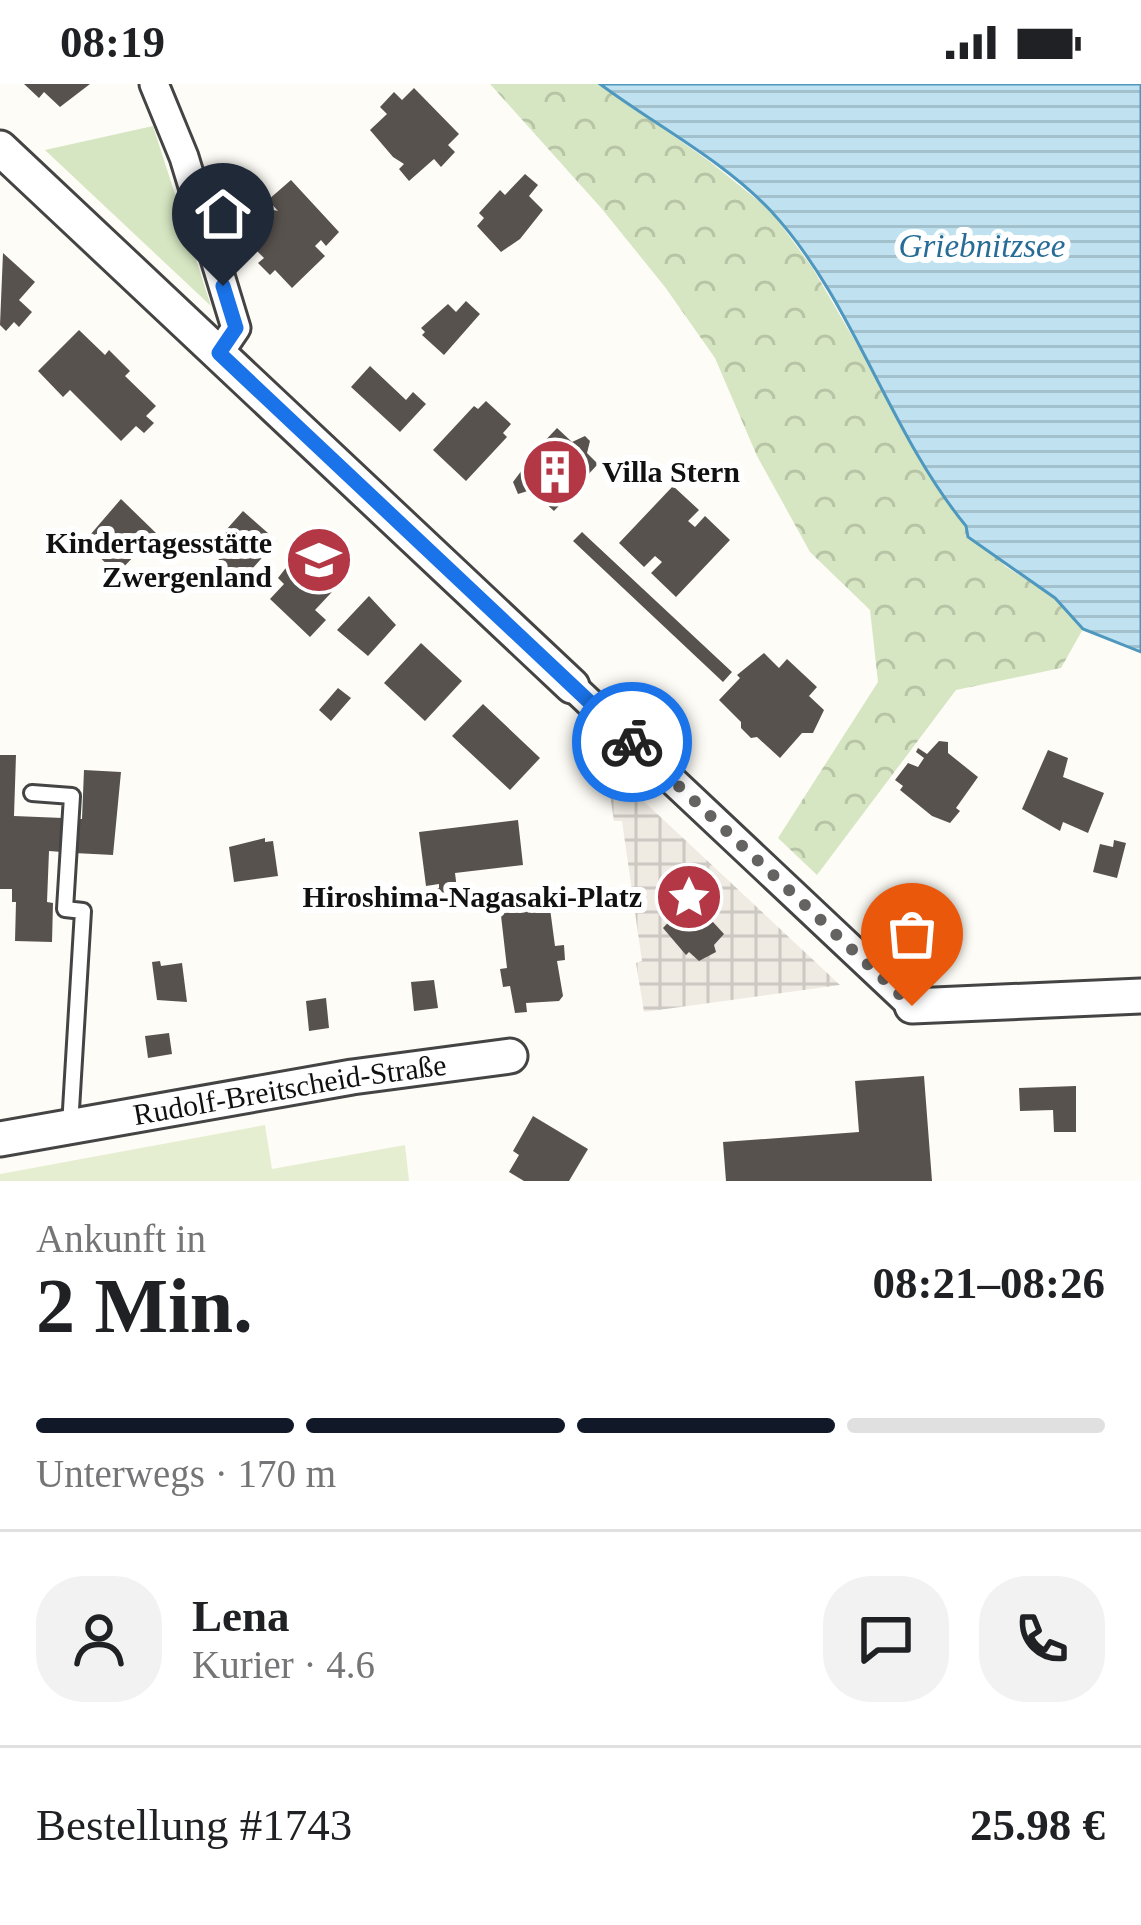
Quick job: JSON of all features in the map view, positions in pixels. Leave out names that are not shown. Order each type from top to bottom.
[{"type":"street","points":[[154,84],[184,157],[236,328],[219,353]]},
{"type":"street","points":[[0,148],[912,1006],[1141,996]]},
{"type":"street","name":"Rudolf-Breitscheid-Straße","points":[[0,1138],[70,1111],[510,1056]]},
{"type":"lane","points":[[32,793],[72,796],[65,910],[82,911],[70,1111]]},
{"type":"green space","points":[[490,84],[600,84],[770,210],[812,267],[950,505],[1005,566],[1055,598],[1083,629],[1061,668],[956,690],[817,875],[778,838],[878,682],[870,610],[810,552],[757,456],[715,358],[665,287]]},
{"type":"green space","points":[[153,126],[211,306],[45,150]]},
{"type":"green space","points":[[265,1125],[272,1169],[405,1145],[409,1181],[0,1181],[0,1174]]},
{"type":"shaded area","name":"Hiroshima-Nagasaki-Platz","points":[[606,766],[840,985],[644,1012],[636,963],[642,961],[622,821],[614,821]]},
{"type":"water","name":"Griebnitzsee","points":[[600,84],[1141,84],[1141,652],[1083,629],[1055,598],[968,537],[966,526],[914,449],[849,325],[800,246],[732,175]]},
{"type":"building","points":[[24,84],[90,84],[60,107],[44,92],[39,98]]},
{"type":"building","points":[[414,88],[459,134],[448,145],[455,152],[441,167],[434,159],[409,181],[399,169],[404,164],[370,130],[387,114],[380,107],[394,92],[402,100]]},
{"type":"building","points":[[525,174],[538,185],[529,196],[543,210],[520,239],[501,252],[477,226],[484,218],[479,213],[500,190],[505,195]]},
{"type":"building","points":[[291,180],[339,232],[326,246],[321,240],[315,246],[325,256],[292,288],[275,270],[270,275],[258,263],[264,258],[247,241],[278,211],[268,200]]},
{"type":"building","points":[[3,253],[35,282],[19,300],[32,312],[19,327],[14,322],[6,331],[0,325]]},
{"type":"building","points":[[466,301],[480,314],[444,355],[422,335],[421,328],[448,304],[456,312]]},
{"type":"building","points":[[79,330],[105,355],[109,350],[130,371],[125,376],[156,406],[146,416],[154,423],[144,433],[136,426],[121,441],[70,390],[63,397],[38,371]]},
{"type":"building","points":[[370,366],[406,400],[413,392],[426,404],[400,432],[351,387]]},
{"type":"building","points":[[486,401],[511,424],[503,433],[507,437],[466,481],[433,450],[474,406],[478,409]]},
{"type":"building","name":"Villa Stern","points":[[557,428],[572,442],[585,436],[590,441],[587,453],[598,464],[554,511],[531,490],[518,494],[513,482],[523,464]]},
{"type":"building","points":[[673,486],[699,510],[688,521],[695,527],[705,516],[730,540],[676,597],[651,573],[662,562],[655,556],[644,567],[619,543]]},
{"type":"building","points":[[121,499],[156,533],[117,574],[84,542]]},
{"type":"building","points":[[243,511],[277,541],[236,587],[212,567],[221,557],[210,548]]},
{"type":"building","points":[[582,532],[732,672],[723,682],[573,541]]},
{"type":"building","points":[[316,545],[345,578],[315,610],[326,620],[310,637],[270,599],[284,584],[278,578],[285,569],[301,552],[305,557]]},
{"type":"building","points":[[369,596],[396,625],[368,656],[337,630]]},
{"type":"building","points":[[421,643],[462,681],[425,721],[384,683]]},
{"type":"building","points":[[764,653],[779,668],[787,659],[817,687],[809,696],[824,710],[813,733],[802,733],[780,758],[757,737],[751,738],[719,700],[740,678],[737,675]]},
{"type":"building","points":[[338,688],[351,698],[331,721],[319,710]]},
{"type":"building","points":[[483,704],[540,758],[510,790],[452,736]]},
{"type":"building","points":[[939,741],[948,742],[948,753],[978,777],[950,823],[932,816],[900,790],[903,786],[895,780],[908,763],[918,767],[924,758],[916,752],[918,748],[927,754]]},
{"type":"building","points":[[1048,750],[1068,758],[1063,777],[1104,793],[1088,833],[1063,822],[1060,831],[1022,809]]},
{"type":"building","points":[[0,755],[16,755],[14,816],[63,818],[62,852],[49,851],[47,902],[53,903],[52,942],[15,941],[16,902],[12,902],[12,889],[0,889]]},
{"type":"building","points":[[84,770],[121,772],[113,855],[74,853],[75,819],[82,819]]},
{"type":"building","points":[[518,820],[523,865],[455,873],[459,905],[423,909],[421,890],[439,888],[439,884],[426,886],[419,832]]},
{"type":"building","points":[[265,838],[265,842],[273,841],[278,876],[234,882],[229,847]]},
{"type":"building","points":[[1114,840],[1126,843],[1117,878],[1093,872],[1100,844],[1113,847]]},
{"type":"building","points":[[691,898],[724,934],[714,945],[716,952],[699,961],[689,952],[686,955],[663,928]]},
{"type":"building","points":[[549,901],[555,946],[564,945],[565,960],[557,961],[563,996],[559,1001],[526,1003],[527,1012],[515,1013],[510,986],[503,987],[500,969],[507,968],[500,907]]},
{"type":"building","points":[[160,961],[161,966],[182,963],[187,1002],[157,1000],[152,962]]},
{"type":"building","points":[[434,980],[438,1008],[414,1011],[411,982]]},
{"type":"building","points":[[326,998],[329,1028],[309,1031],[306,1001]]},
{"type":"building","points":[[169,1033],[172,1054],[148,1058],[145,1036]]},
{"type":"building","points":[[924,1076],[932,1181],[726,1181],[723,1142],[859,1132],[855,1081]]},
{"type":"building","points":[[1076,1086],[1076,1132],[1054,1132],[1053,1110],[1020,1111],[1019,1088]]},
{"type":"building","points":[[533,1116],[588,1149],[569,1181],[524,1181],[509,1172],[519,1155],[513,1151]]},
{"type":"way so far","points":[[632,742],[912,1006]]},
{"type":"place","name":"Villa Stern","points":[[555,472]]},
{"type":"place","name":"Kindertagesstätte Zwergenland","points":[[319,560]]},
{"type":"place","name":"Hiroshima-Nagasaki-Platz","points":[[689,897]]},
{"type":"route","points":[[223,286],[236,328],[219,353],[632,742]]}]
